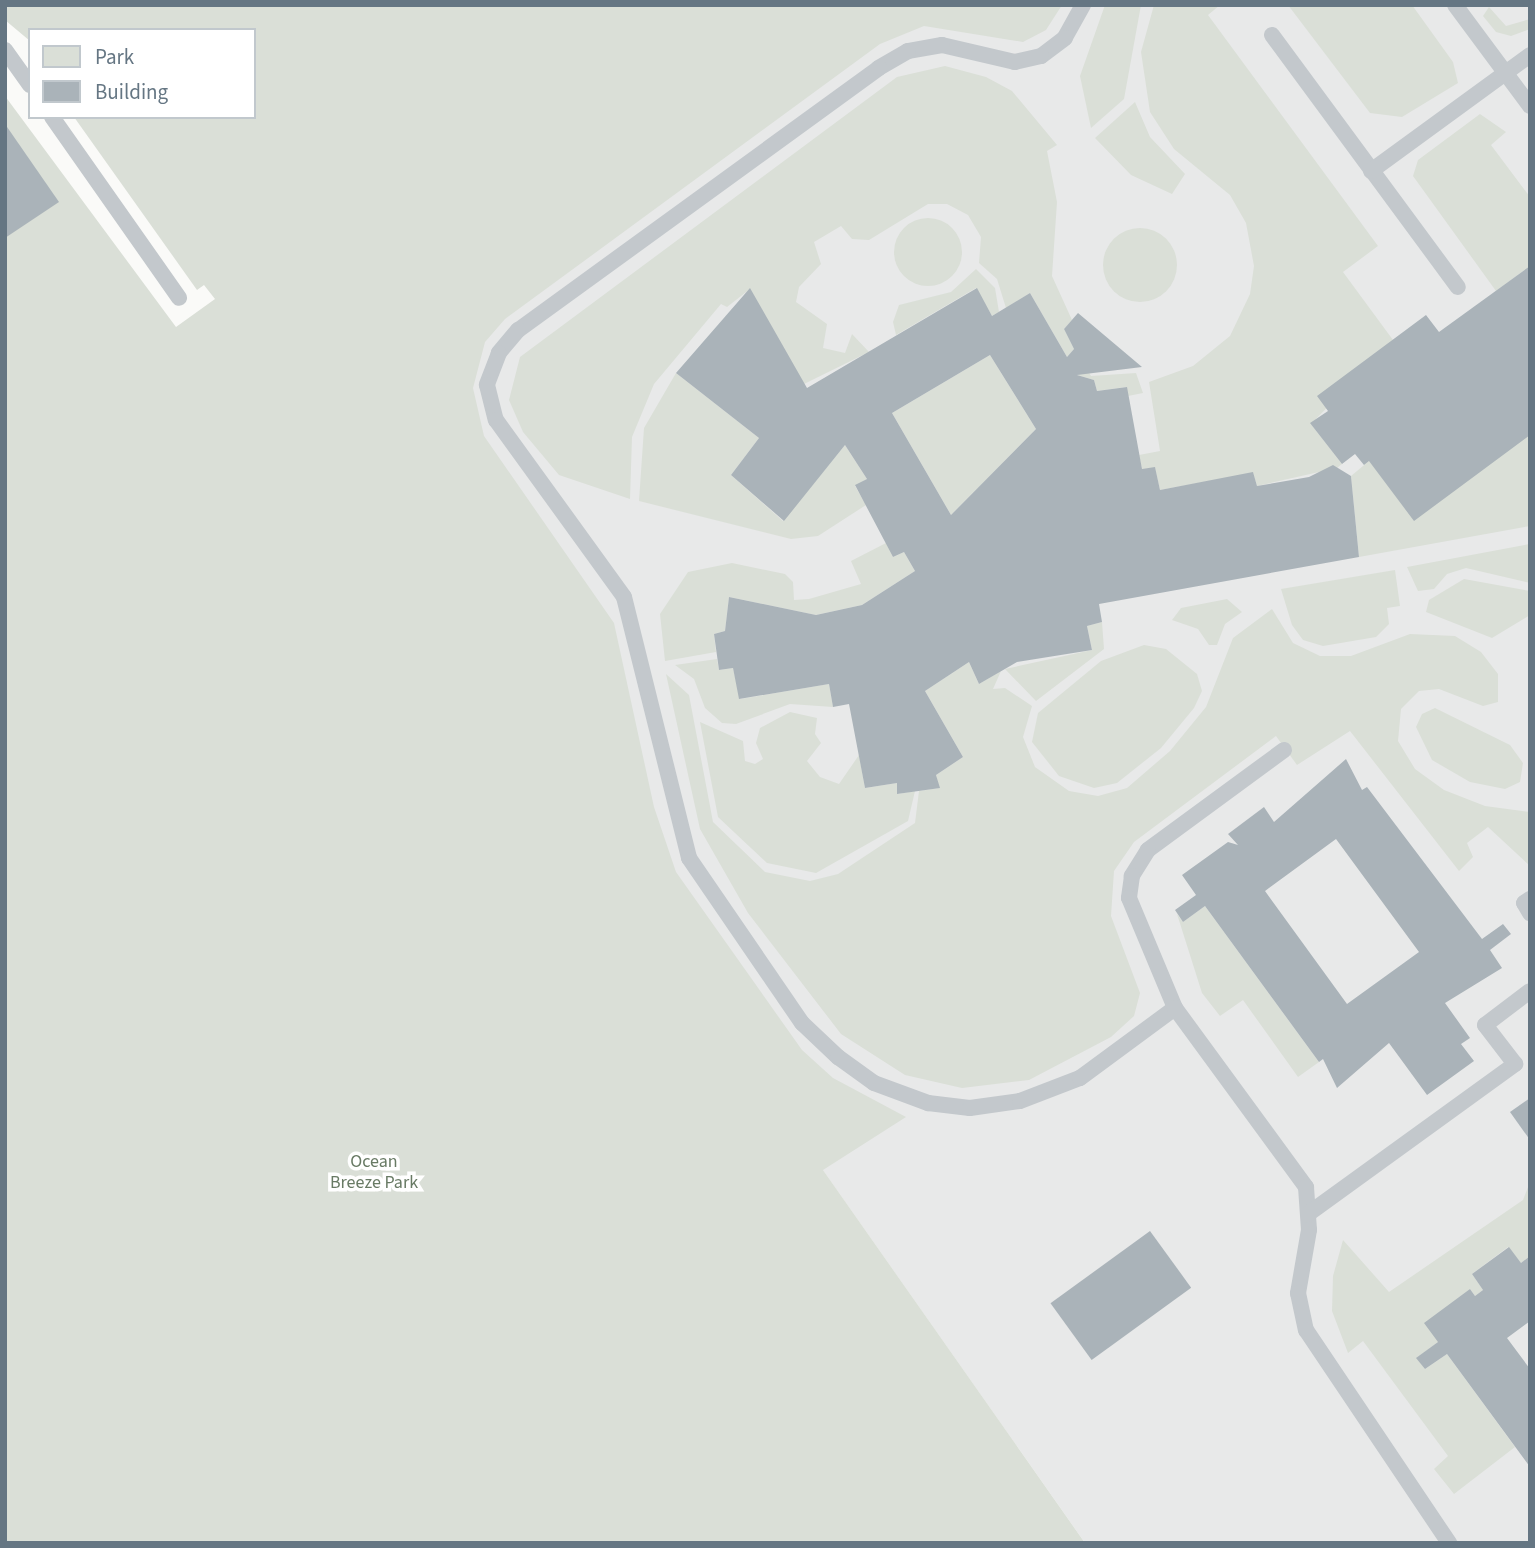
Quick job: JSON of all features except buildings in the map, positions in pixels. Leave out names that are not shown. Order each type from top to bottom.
[{"type":"lane","points":[[1083,5],[1065,38],[1041,56],[1015,62],[942,45],[908,51],[880,68],[518,330],[499,353],[487,385],[496,420],[624,597],[689,858],[802,1023],[838,1057],[874,1083],[928,1103],[970,1108],[1020,1101],[1080,1077],[1175,1008]]},
{"type":"lane","points":[[1455,5],[1530,106]]},
{"type":"lane","points":[[1272,35],[1458,287]]},
{"type":"lane","points":[[5,50],[28,82]]},
{"type":"lane","points":[[1371,171],[1530,55]]},
{"type":"lane","points":[[53,119],[179,298]]},
{"type":"lane","points":[[1284,750],[1148,850],[1132,876],[1129,898],[1175,1008],[1283,1149],[1306,1187],[1308,1214],[1298,1293],[1306,1330],[1449,1543]]},
{"type":"lane","points":[[1530,899],[1524,903],[1530,913]]},
{"type":"lane","points":[[1308,1214],[1515,1064],[1485,1025],[1530,991]]},
{"type":"shaded area","points":[[324,5],[1530,5],[1530,1543],[1085,1543],[325,462]]},
{"type":"green space","name":"Ocean Breeze Park","points":[[5,5],[1062,5],[1046,30],[1023,42],[924,26],[880,44],[505,319],[485,342],[473,388],[484,436],[614,623],[654,807],[676,872],[802,1050],[833,1078],[906,1117],[823,1170],[1085,1543],[5,1543],[5,96],[176,327],[215,299],[204,285],[197,290],[75,119],[256,119],[256,28],[28,28],[28,39],[5,20]]},
{"type":"green space","points":[[1105,5],[1141,5],[1124,99],[1091,128],[1080,76]]},
{"type":"green space","points":[[1154,5],[1220,5],[1208,15],[1378,246],[1343,272],[1393,340],[1311,424],[1342,464],[1337,468],[1257,486],[1253,473],[1160,490],[1155,468],[1142,469],[1139,455],[1160,451],[1149,382],[1193,366],[1230,336],[1250,294],[1254,266],[1246,223],[1230,195],[1174,149],[1150,112],[1141,52]]},
{"type":"green space","points":[[1288,5],[1412,5],[1453,62],[1458,83],[1402,117],[1370,113]]},
{"type":"green space","points":[[1489,7],[1506,26],[1530,19],[1530,29],[1511,36],[1496,32],[1483,16]]},
{"type":"green space","points":[[945,66],[986,77],[1012,91],[1057,145],[1047,151],[1057,202],[1052,276],[1072,320],[1064,329],[1074,349],[1067,357],[1030,293],[1006,308],[997,279],[979,263],[981,237],[968,215],[947,204],[928,204],[869,240],[852,239],[841,226],[814,242],[821,264],[799,287],[796,302],[827,324],[823,348],[845,353],[852,334],[869,352],[804,384],[750,289],[727,307],[721,304],[654,384],[632,437],[630,499],[559,475],[523,432],[509,400],[520,357],[897,77]]},
{"type":"green space","points":[[1135,102],[1150,137],[1185,174],[1172,194],[1131,175],[1095,138]]},
{"type":"green space","points":[[1480,114],[1506,132],[1491,145],[1530,197],[1530,266],[1496,291],[1413,176],[1418,160]]},
{"type":"green space","points":[[928,218],[941,221],[952,228],[959,239],[962,252],[959,265],[952,276],[941,283],[928,286],[915,283],[904,276],[897,265],[894,252],[897,239],[904,228],[915,221]]},
{"type":"green space","points":[[1140,228],[1154,231],[1166,239],[1174,251],[1177,265],[1174,279],[1166,291],[1154,299],[1140,302],[1126,299],[1114,291],[1106,279],[1103,265],[1106,251],[1114,239],[1126,231]]},
{"type":"green space","points":[[976,269],[995,288],[999,312],[992,316],[976,288],[896,335],[893,322],[899,305],[951,292]]},
{"type":"green space","points":[[990,355],[1036,429],[951,515],[892,413]]},
{"type":"green space","points":[[1087,369],[1091,376],[1136,373],[1143,393],[1128,396],[1126,387],[1097,391],[1094,380],[1077,375]]},
{"type":"green space","points":[[676,373],[759,438],[731,475],[783,521],[845,445],[867,479],[855,486],[866,505],[818,536],[791,539],[639,501],[644,428]]},
{"type":"green space","points":[[1530,435],[1530,526],[1359,557],[1351,476],[1369,461]]},
{"type":"green space","points":[[886,543],[893,557],[904,552],[915,571],[862,605],[816,615],[729,597],[725,631],[714,634],[716,652],[665,661],[660,614],[688,572],[732,563],[785,574],[793,582],[794,600],[809,599],[861,584],[851,561]]},
{"type":"green space","points":[[1530,544],[1530,583],[1466,568],[1447,574],[1434,589],[1418,591],[1407,567]]},
{"type":"green space","points":[[1395,570],[1400,606],[1387,608],[1389,624],[1376,637],[1323,646],[1303,640],[1292,625],[1281,589]]},
{"type":"green space","points":[[1464,579],[1530,591],[1530,615],[1492,638],[1426,612],[1429,600]]},
{"type":"green space","points":[[1227,599],[1242,612],[1225,624],[1217,645],[1209,645],[1198,629],[1172,620],[1181,608]]},
{"type":"green space","points":[[1272,609],[1293,643],[1320,656],[1351,656],[1410,634],[1455,636],[1481,652],[1498,674],[1498,702],[1483,706],[1439,689],[1419,691],[1401,709],[1398,741],[1415,769],[1444,790],[1485,806],[1530,812],[1530,866],[1488,827],[1467,843],[1473,857],[1459,871],[1350,731],[1297,765],[1276,736],[1134,842],[1114,871],[1111,916],[1140,993],[1134,1016],[1111,1037],[1029,1080],[962,1088],[905,1075],[841,1034],[748,913],[700,829],[666,674],[689,695],[713,822],[765,872],[810,881],[838,874],[915,823],[919,791],[939,788],[936,775],[963,757],[925,691],[969,662],[979,684],[1001,671],[993,689],[1005,688],[1032,706],[1023,737],[1035,767],[1069,791],[1098,796],[1127,788],[1170,751],[1206,707],[1233,638]]},
{"type":"green space","points":[[1102,622],[1104,649],[1036,701],[1005,669],[1092,650],[1087,626]]},
{"type":"green space","points":[[1144,645],[1166,649],[1197,674],[1202,691],[1194,708],[1161,748],[1117,783],[1094,788],[1059,776],[1032,742],[1038,713],[1101,661]]},
{"type":"green space","points":[[717,659],[719,670],[733,668],[740,699],[829,684],[833,707],[790,704],[736,724],[722,723],[705,708],[694,679],[675,665]]},
{"type":"green space","points":[[1435,708],[1510,745],[1523,763],[1520,782],[1505,789],[1470,782],[1432,760],[1416,727],[1422,714]]},
{"type":"green space","points":[[790,712],[817,718],[815,734],[821,743],[807,761],[820,777],[839,784],[859,755],[865,788],[897,783],[898,794],[915,791],[908,821],[816,873],[767,863],[718,817],[700,722],[743,741],[745,761],[755,764],[763,759],[756,743],[760,728]]},
{"type":"green space","points":[[1205,906],[1319,1062],[1298,1077],[1243,1000],[1220,1016],[1202,993],[1177,914],[1183,922]]},
{"type":"green space","points":[[1530,1182],[1530,1256],[1521,1263],[1508,1247],[1472,1274],[1483,1290],[1475,1296],[1470,1289],[1438,1342],[1417,1358],[1425,1369],[1447,1354],[1515,1447],[1454,1494],[1434,1469],[1448,1456],[1363,1341],[1348,1353],[1332,1311],[1333,1276],[1343,1240],[1389,1292],[1523,1200]]}]
